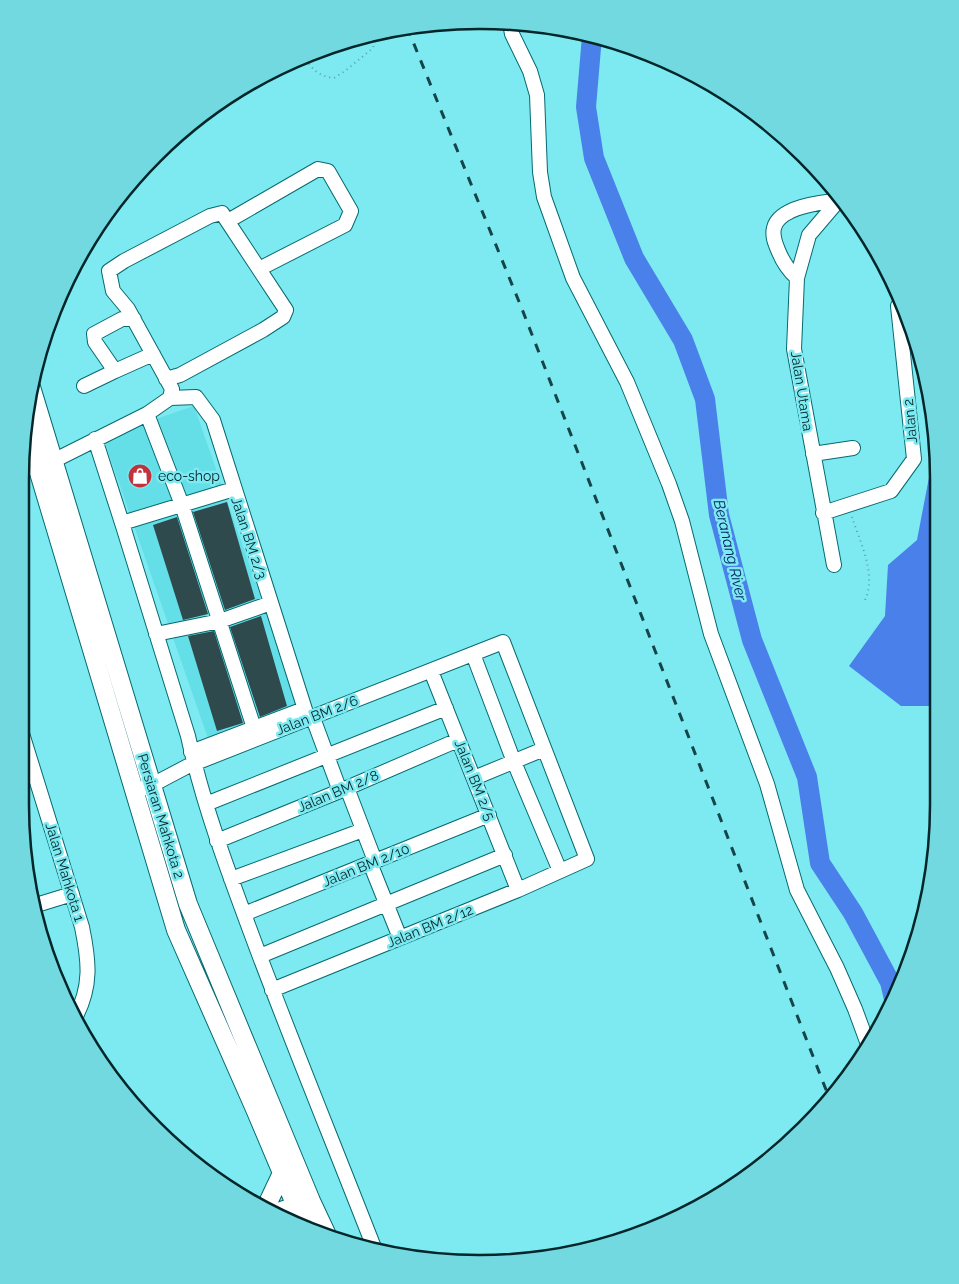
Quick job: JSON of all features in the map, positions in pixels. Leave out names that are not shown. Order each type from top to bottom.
[{"type":"main road","name":"Persiaran Mahkota 2","points":[[36,402],[188,904],[311,1223]]},
{"type":"main road","name":"Persiaran Mahkota 2","points":[[31,445],[176,930],[282,1173],[303,1204]]},
{"type":"main road","points":[[268,1203],[282,1173]]},
{"type":"main road","points":[[283,1210],[303,1204]]},
{"type":"street","points":[[511,30],[530,71],[538,96],[540,172],[544,197],[574,278],[627,382],[670,484],[682,521],[711,634],[767,784],[798,890],[838,968],[865,1038]]},
{"type":"street","points":[[228,221],[318,169],[328,171],[351,211],[345,225],[259,269]]},
{"type":"street","points":[[797,278],[792,274],[781,257],[773,239],[774,226],[780,219],[798,207],[834,201]]},
{"type":"street","name":"Jalan Utama","points":[[834,565],[794,349],[797,278],[809,235],[837,205]]},
{"type":"street","points":[[54,461],[147,414],[170,398],[172,389],[166,379],[128,309],[113,291],[109,272],[124,261],[210,216],[222,213],[286,310],[283,317],[180,375],[166,379]]},
{"type":"street","name":"Jalan 2","points":[[824,513],[891,491],[914,460],[899,315]]},
{"type":"street","points":[[115,371],[95,342],[94,334],[122,319],[134,320]]},
{"type":"street","points":[[84,386],[153,354]]},
{"type":"street","name":"Jalan BM 2/3","points":[[170,398],[196,397],[213,420],[308,715],[363,830],[372,862],[400,938]]},
{"type":"street","points":[[147,414],[182,505],[254,728]]},
{"type":"street","points":[[95,439],[156,634],[217,841],[272,990],[372,1242]]},
{"type":"street","points":[[813,454],[852,448]]},
{"type":"street","points":[[122,523],[234,489]]},
{"type":"street","points":[[156,634],[220,621],[271,603]]},
{"type":"street","name":"Jalan BM 2/6","points":[[134,792],[152,784],[193,758],[431,671],[503,642],[544,749]]},
{"type":"street","points":[[473,654],[514,762],[560,871]]},
{"type":"street","name":"Jalan BM 2/5","points":[[431,671],[518,890]]},
{"type":"street","points":[[206,804],[446,708]]},
{"type":"street","points":[[193,758],[254,728],[308,715]]},
{"type":"street","name":"Jalan BM 2/8","points":[[217,841],[343,790],[458,740]]},
{"type":"street","points":[[474,778],[544,749]]},
{"type":"street","name":"Jalan BM 2/12","points":[[272,990],[587,860],[544,749]]},
{"type":"street","name":"Jalan Mahkota 1","points":[[29,764],[72,894],[88,955],[85,996],[78,1010]]},
{"type":"street","name":"Jalan BM 2/10","points":[[244,914],[489,815]]},
{"type":"street","points":[[231,879],[363,830]]},
{"type":"street","points":[[260,956],[504,855]]},
{"type":"street","points":[[40,904],[72,894]]},
{"type":"path","points":[[308,62],[321,76],[334,78],[346,71],[373,48],[374,41]]},
{"type":"path","points":[[848,505],[868,568],[868,592],[864,600]]},
{"type":"shaded area","points":[[194,406],[300,710],[209,741],[103,437]]},
{"type":"water","points":[[930,473],[930,706],[901,706],[849,666],[885,616],[888,565],[917,540]]},
{"type":"building","points":[[227,502],[255,599],[225,610],[193,512]]},
{"type":"building","points":[[177,517],[208,614],[183,620],[153,525]]},
{"type":"building","points":[[261,616],[287,706],[260,717],[230,627]]},
{"type":"building","points":[[214,631],[243,723],[217,731],[188,636]]},
{"type":"waterway","name":"Beranang River","points":[[591,43],[586,107],[594,158],[634,258],[683,340],[705,399],[719,515],[752,640],[807,777],[820,863],[853,913],[891,988]]},
{"type":"railway","points":[[410,35],[522,309],[827,1091]]},
{"type":"place","name":"eco-shop","points":[[140,476]]}]
